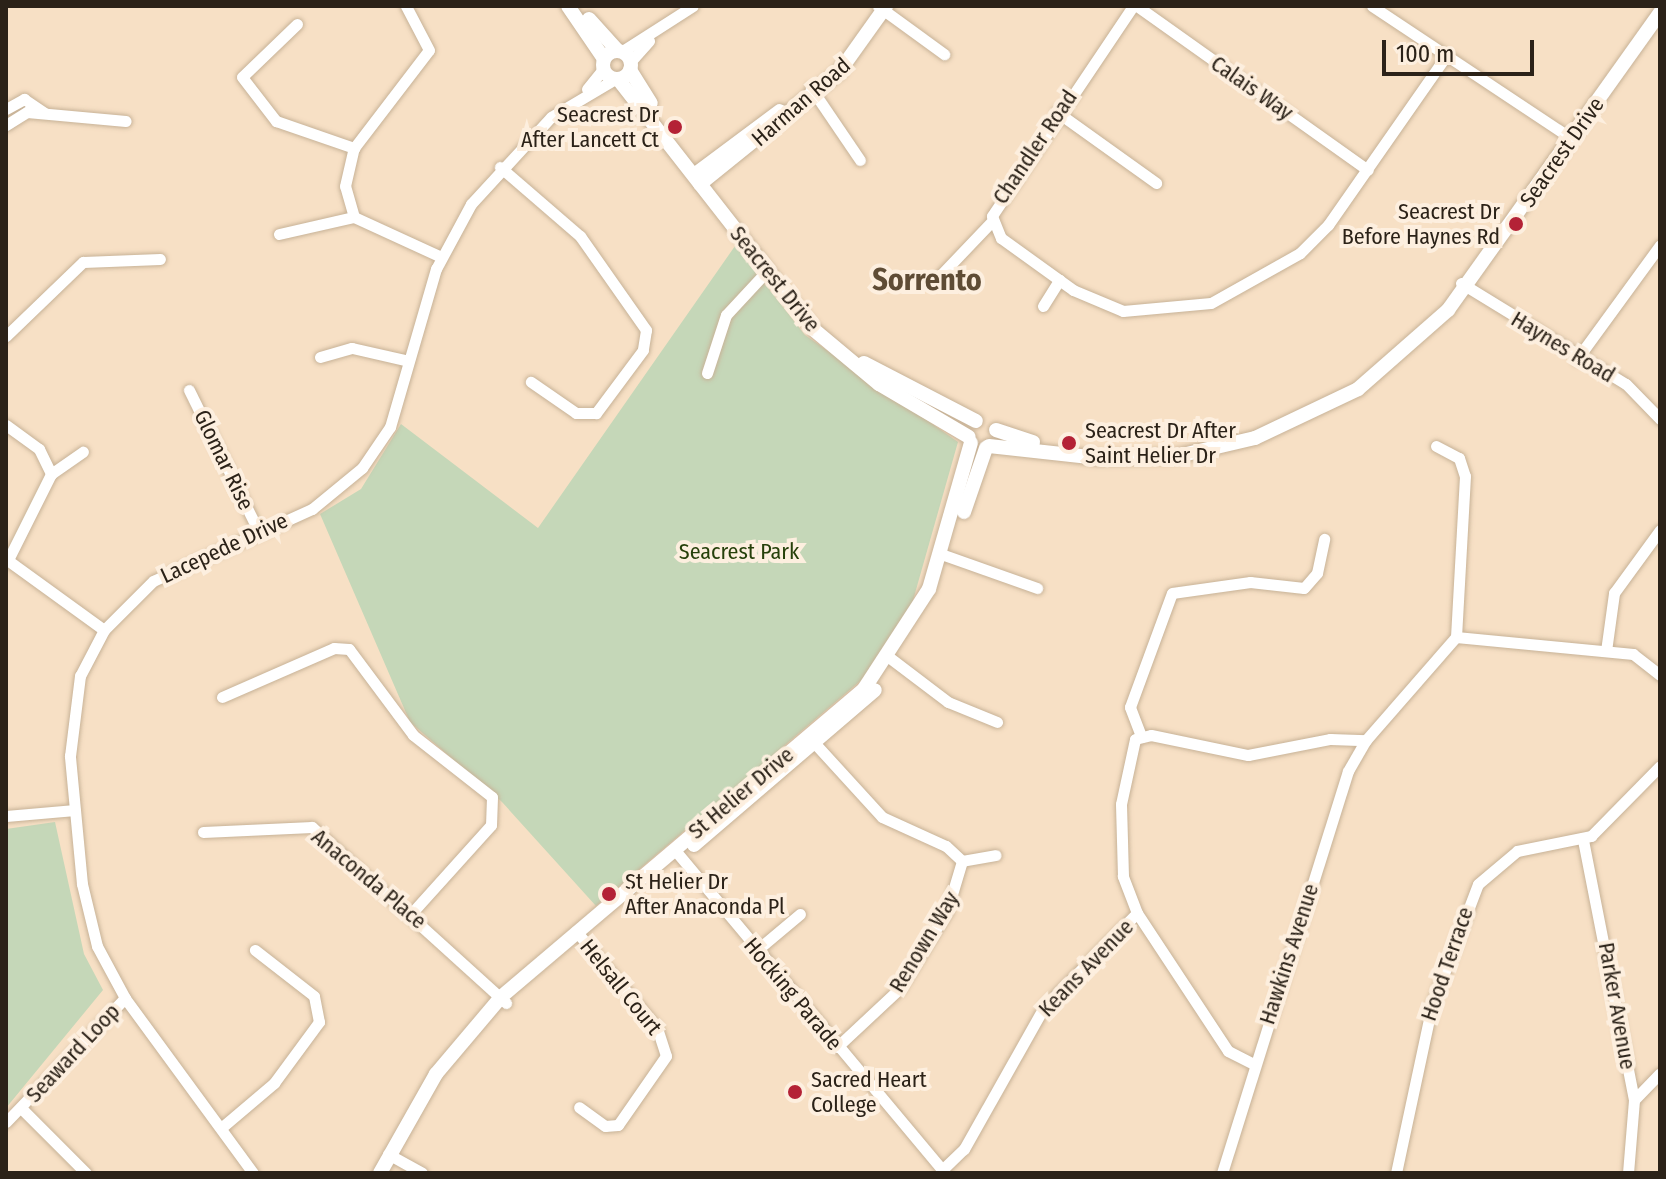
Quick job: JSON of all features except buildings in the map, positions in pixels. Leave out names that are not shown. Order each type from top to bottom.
[{"type":"main road","name":"Seacrest Drive","points":[[568,6],[610,72],[701,177],[793,293],[843,346],[922,398],[996,430],[1033,442],[1124,450],[1196,445],[1260,428],[1375,366],[1463,284]]},
{"type":"main road","name":"Seacrest Drive","points":[[579,6],[625,58],[766,272],[836,351],[979,444],[1153,458],[1255,438],[1378,375],[1463,284],[1567,135],[1650,31],[1660,13]]},
{"type":"main road","name":"Seacrest Drive","points":[[1650,31],[1654,6]]},
{"type":"main road","name":"Harman Road","points":[[701,177],[858,51],[881,7]]},
{"type":"main road","points":[[610,72],[625,58]]},
{"type":"main road","points":[[610,72],[625,58]]},
{"type":"main road","points":[[976,421],[979,444]]},
{"type":"main road","points":[[979,444],[996,430]]},
{"type":"main road","name":"St Helier Drive","points":[[380,1173],[436,1074],[504,1000],[812,740],[893,660],[946,556],[979,444]]},
{"type":"main road","name":"St Helier Drive","points":[[389,1173],[392,1156]]},
{"type":"street","points":[[354,217],[345,186],[354,148],[429,50],[406,6]]},
{"type":"street","points":[[625,58],[693,6]]},
{"type":"street","name":"Chandler Road","points":[[934,282],[992,221],[1000,194],[1135,6]]},
{"type":"street","name":"Calais Way","points":[[1135,6],[1368,170]]},
{"type":"street","points":[[1372,6],[1567,135]]},
{"type":"street","points":[[881,7],[944,54]]},
{"type":"street","points":[[297,24],[242,77],[276,121],[354,148]]},
{"type":"street","points":[[992,221],[1001,238],[1059,280],[1123,311],[1211,303],[1300,253],[1368,170],[1446,56]]},
{"type":"street","name":"Lacepede Drive","points":[[253,1173],[125,998],[88,917],[75,810],[72,707],[104,630],[153,581],[258,530],[312,509],[362,468],[390,427],[441,257],[500,167],[610,72]]},
{"type":"street","points":[[813,90],[860,160]]},
{"type":"street","points":[[6,109],[24,99],[47,114]]},
{"type":"street","points":[[1057,112],[1156,183]]},
{"type":"street","points":[[6,125],[21,113],[126,121]]},
{"type":"street","points":[[500,167],[580,236],[646,330],[643,350],[596,413],[576,413],[531,382]]},
{"type":"street","points":[[279,234],[354,217],[441,257]]},
{"type":"street","points":[[1577,359],[1660,245]]},
{"type":"street","points":[[6,336],[83,262],[160,259]]},
{"type":"street","points":[[707,373],[726,315],[766,272]]},
{"type":"street","points":[[1043,306],[1059,280]]},
{"type":"street","name":"Haynes Road","points":[[1463,284],[1577,359],[1641,395],[1660,419]]},
{"type":"street","points":[[320,357],[352,348],[409,361]]},
{"type":"street","name":"Glomar Rise","points":[[189,390],[258,530]]},
{"type":"street","points":[[6,425],[39,449],[51,474]]},
{"type":"street","points":[[1436,446],[1459,458],[1465,476],[1456,637],[1633,654],[1660,675]]},
{"type":"street","points":[[83,452],[51,474],[7,559],[104,630]]},
{"type":"street","points":[[1606,651],[1614,593],[1660,530]]},
{"type":"street","points":[[1324,539],[1315,578],[1304,588],[1250,582],[1172,593],[1130,707],[1136,739],[1248,755],[1330,739],[1366,740]]},
{"type":"street","points":[[946,556],[1037,588]]},
{"type":"street","name":"Hawkins Avenue","points":[[1222,1173],[1348,771],[1366,740],[1456,637]]},
{"type":"street","points":[[222,697],[334,648],[349,649],[413,735],[492,797],[491,825],[411,914]]},
{"type":"street","points":[[893,660],[959,709],[997,722]]},
{"type":"street","name":"Keans Avenue","points":[[944,1171],[964,1149],[1044,1007],[1137,913],[1122,868],[1121,804],[1136,739]]},
{"type":"street","name":"Renown Way","points":[[812,740],[882,817],[946,846],[962,861]]},
{"type":"street","points":[[1583,840],[1660,766]]},
{"type":"street","points":[[6,816],[75,810]]},
{"type":"street","name":"Anaconda Place","points":[[203,832],[312,827],[504,1000]]},
{"type":"street","name":"Parker Avenue","points":[[1583,840],[1634,1100],[1628,1173]]},
{"type":"street","name":"Hood Terrace","points":[[1396,1173],[1432,1005],[1478,884],[1517,851],[1583,840]]},
{"type":"street","name":"Hocking Parade","points":[[677,853],[944,1171]]},
{"type":"street","name":"Renown Way","points":[[962,861],[995,855]]},
{"type":"street","name":"Renown Way","points":[[837,1047],[899,989],[947,911],[962,861]]},
{"type":"street","points":[[1137,913],[1228,1051],[1254,1064]]},
{"type":"street","points":[[757,950],[800,914]]},
{"type":"street","name":"Helsall Court","points":[[579,935],[657,1028],[666,1056],[618,1125],[605,1126],[579,1107]]},
{"type":"street","points":[[221,1128],[274,1083],[319,1022],[314,996],[255,950]]},
{"type":"street","name":"Seaward Loop","points":[[6,1122],[125,998]]},
{"type":"street","points":[[1634,1100],[1660,1073]]},
{"type":"street","name":"Seaward Loop","points":[[21,1108],[86,1173]]},
{"type":"street","points":[[392,1156],[422,1173]]},
{"type":"green space","name":"Seacrest Park","points":[[735,246],[805,335],[958,442],[908,618],[879,665],[596,906],[502,802],[410,722],[320,514],[361,489],[401,424],[538,528]]},
{"type":"green space","points":[[55,822],[84,954],[103,990],[6,1108],[6,829]]},
{"type":"place","name":"Seacrest Dr After Lancett Ct","points":[[675,127]]},
{"type":"place","name":"Seacrest Dr Before Haynes Rd","points":[[1516,224]]},
{"type":"place","name":"Seacrest Dr After Saint Helier Dr","points":[[1069,443]]},
{"type":"place","name":"St Helier Dr After Anaconda Pl","points":[[609,894]]},
{"type":"place","name":"Sacred Heart College","points":[[795,1092]]},
{"type":"district","name":"Sorrento","points":[[927,280]]}]
